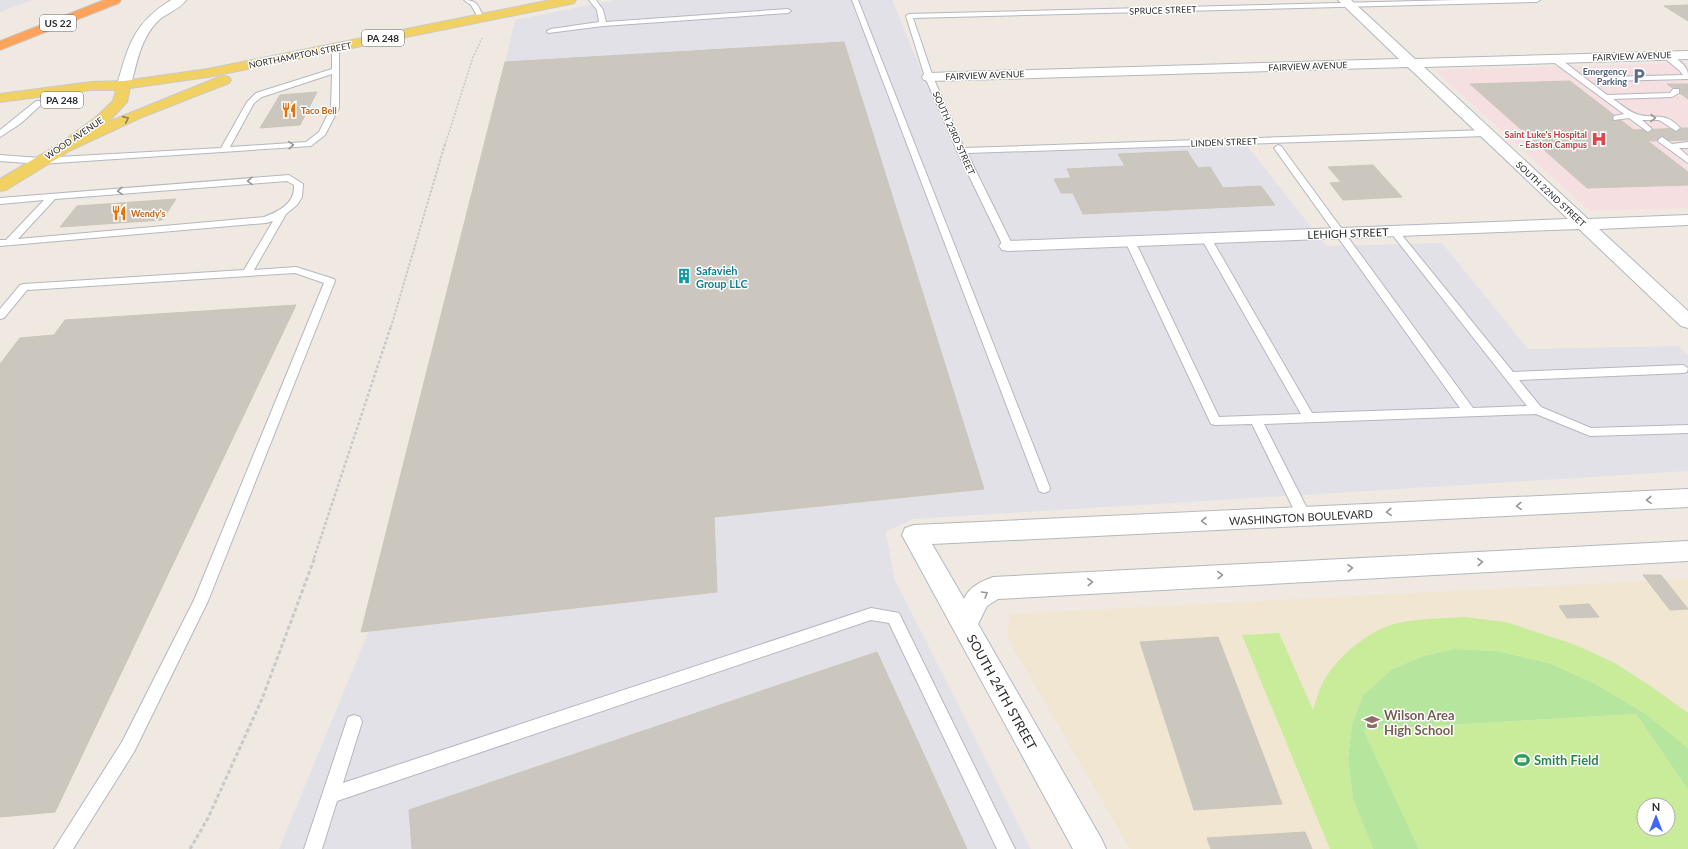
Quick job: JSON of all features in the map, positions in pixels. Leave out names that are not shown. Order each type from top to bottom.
[{"type":"highway","name":"US 22","points":[[0,36],[94,0]]},
{"type":"highway","name":"US 22","points":[[0,46],[115,0]]},
{"type":"main road","name":"NORTHAMPTON STREET","points":[[0,98],[91,86],[124,85],[208,73],[570,0]]},
{"type":"main road","points":[[65,147],[137,114],[275,60]]},
{"type":"main road","name":"NORTHAMPTON STREET","points":[[0,108],[86,96],[124,85]]},
{"type":"main road","name":"WOOD AVENUE","points":[[0,186],[65,147],[116,108],[120,102],[124,85]]},
{"type":"street","name":"WOOD AVENUE","points":[[124,85],[136,41],[143,28],[159,13],[180,0]]},
{"type":"street","name":"SOUTH 22ND STREET","points":[[1346,2],[1688,322]]},
{"type":"street","name":"FAIRVIEW AVENUE","points":[[929,77],[1688,55]]},
{"type":"street","name":"LEHIGH STREET","points":[[1008,246],[1688,220]]},
{"type":"street","name":"WASHINGTON BOULEVARD","points":[[914,535],[1688,498]]},
{"type":"street","name":"SOUTH 24TH STREET","points":[[914,535],[1090,849]]},
{"type":"street","points":[[964,626],[977,598],[994,588],[1688,551]]},
{"type":"lane","points":[[467,0],[474,4],[481,18]]},
{"type":"lane","points":[[592,0],[600,10],[603,24]]},
{"type":"lane","points":[[855,0],[1044,488]]},
{"type":"lane","name":"SPRUCE STREET","points":[[909,16],[1346,2],[1537,0]]},
{"type":"lane","points":[[551,31],[603,24],[788,11]]},
{"type":"lane","name":"SOUTH 23RD STREET","points":[[909,16],[929,77],[961,151],[1008,246]]},
{"type":"lane","points":[[0,158],[40,161],[308,144],[322,133],[335,108],[336,70],[334,48]]},
{"type":"lane","points":[[1606,79],[1687,78],[1682,68],[1666,56]]},
{"type":"lane","points":[[1555,59],[1647,128],[1637,124],[1625,124]]},
{"type":"lane","points":[[224,150],[250,102],[259,95],[336,70]]},
{"type":"lane","points":[[1605,97],[1672,95],[1676,91]]},
{"type":"lane","points":[[0,134],[39,103]]},
{"type":"lane","points":[[1618,118],[1629,116],[1628,114]]},
{"type":"lane","points":[[1628,114],[1640,118],[1661,118],[1676,128]]},
{"type":"lane","points":[[0,124],[17,122]]},
{"type":"lane","name":"LINDEN STREET","points":[[961,151],[1486,133]]},
{"type":"lane","points":[[1662,140],[1688,160]]},
{"type":"lane","points":[[1676,151],[1673,146],[1688,145]]},
{"type":"lane","points":[[1278,148],[1470,414]]},
{"type":"lane","points":[[0,201],[289,178],[298,184],[300,190],[297,198],[282,214],[247,273]]},
{"type":"lane","points":[[4,242],[52,197]]},
{"type":"lane","points":[[4,242],[266,220],[282,214]]},
{"type":"lane","points":[[1394,231],[1537,410]]},
{"type":"lane","points":[[1206,238],[1309,418]]},
{"type":"lane","points":[[1130,241],[1215,421],[1470,414],[1537,410],[1590,432],[1688,429]]},
{"type":"lane","points":[[0,316],[24,287],[296,270],[330,281],[201,602],[128,747],[63,849]]},
{"type":"lane","points":[[1510,376],[1683,369]]},
{"type":"lane","points":[[1256,420],[1304,516]]},
{"type":"lane","points":[[330,795],[871,614],[894,617],[1006,849]]},
{"type":"lane","points":[[312,849],[354,722]]},
{"type":"path","points":[[190,849],[208,818],[262,699],[312,565],[396,311],[451,124],[473,57],[480,45]]},
{"type":"shaded area","points":[[0,0],[33,0],[0,12]]},
{"type":"shaded area","points":[[615,0],[892,0],[953,147],[1244,142],[1326,246],[1442,243],[1528,349],[1678,346],[1688,355],[1688,471],[913,519],[886,532],[894,578],[1031,849],[279,849],[368,633],[515,20]]},
{"type":"shaded area","name":"Saint Luke's Hospital - Easton Campus","points":[[1688,63],[1688,208],[1590,211],[1435,70]]},
{"type":"shaded area","name":"Wilson Area High School","points":[[1688,579],[1688,849],[1130,849],[1008,639],[1009,614]]},
{"type":"green space","points":[[1464,617],[1506,622],[1573,644],[1613,662],[1652,687],[1688,713],[1688,748],[1646,714],[1594,683],[1549,663],[1497,651],[1454,649],[1423,656],[1392,669],[1363,695],[1352,724],[1348,759],[1353,799],[1373,849],[1330,849],[1242,635],[1279,633],[1313,710],[1319,690],[1335,665],[1352,648],[1373,633],[1402,622]]},
{"type":"green space","points":[[1454,649],[1497,651],[1549,663],[1594,683],[1646,714],[1688,748],[1688,790],[1636,714],[1364,730],[1419,849],[1373,849],[1353,799],[1348,759],[1352,724],[1363,695],[1392,669],[1423,656]]},
{"type":"green space","name":"Smith Field","points":[[1636,714],[1688,790],[1688,849],[1419,849],[1363,730]]},
{"type":"building","points":[[1688,5],[1688,21],[1664,6]]},
{"type":"building","name":"Safavieh Group LLC","points":[[844,42],[984,489],[714,517],[717,592],[361,632],[505,62]]},
{"type":"building","points":[[1570,81],[1688,172],[1688,185],[1587,188],[1470,84]]},
{"type":"building","points":[[1667,84],[1688,84],[1688,99]]},
{"type":"building","name":"Taco Bell","points":[[317,92],[300,125],[260,128],[280,95]]},
{"type":"building","points":[[1688,128],[1688,140],[1647,141],[1633,130]]},
{"type":"building","points":[[1187,151],[1198,168],[1210,167],[1223,188],[1261,186],[1275,205],[1083,214],[1073,193],[1061,193],[1054,179],[1071,178],[1067,169],[1125,166],[1118,154]]},
{"type":"building","points":[[1373,165],[1402,197],[1343,200],[1330,183],[1341,182],[1328,167]]},
{"type":"building","name":"Wendy's","points":[[176,199],[162,220],[60,227],[77,206]]},
{"type":"building","points":[[296,305],[55,812],[0,817],[0,364],[20,338],[54,335],[65,320]]},
{"type":"building","points":[[1643,575],[1661,575],[1688,609],[1670,610]]},
{"type":"building","points":[[1589,604],[1599,617],[1567,618],[1559,606]]},
{"type":"building","points":[[1218,637],[1282,804],[1194,810],[1140,642]]},
{"type":"building","points":[[877,652],[967,849],[412,849],[409,810]]},
{"type":"building","points":[[1305,832],[1312,849],[1211,849],[1207,838]]},
{"type":"place","name":"Emergency Parking","points":[[1639,76]]},
{"type":"place","name":"Taco Bell","points":[[289,110]]},
{"type":"place","name":"Saint Luke's Hospital - Easton Campus","points":[[1599,139]]},
{"type":"place","name":"Wendy's","points":[[119,213]]},
{"type":"place","name":"Safavieh Group LLC","points":[[684,276]]},
{"type":"place","name":"Wilson Area High School","points":[[1372,722]]},
{"type":"place","name":"Smith Field","points":[[1522,760]]}]
